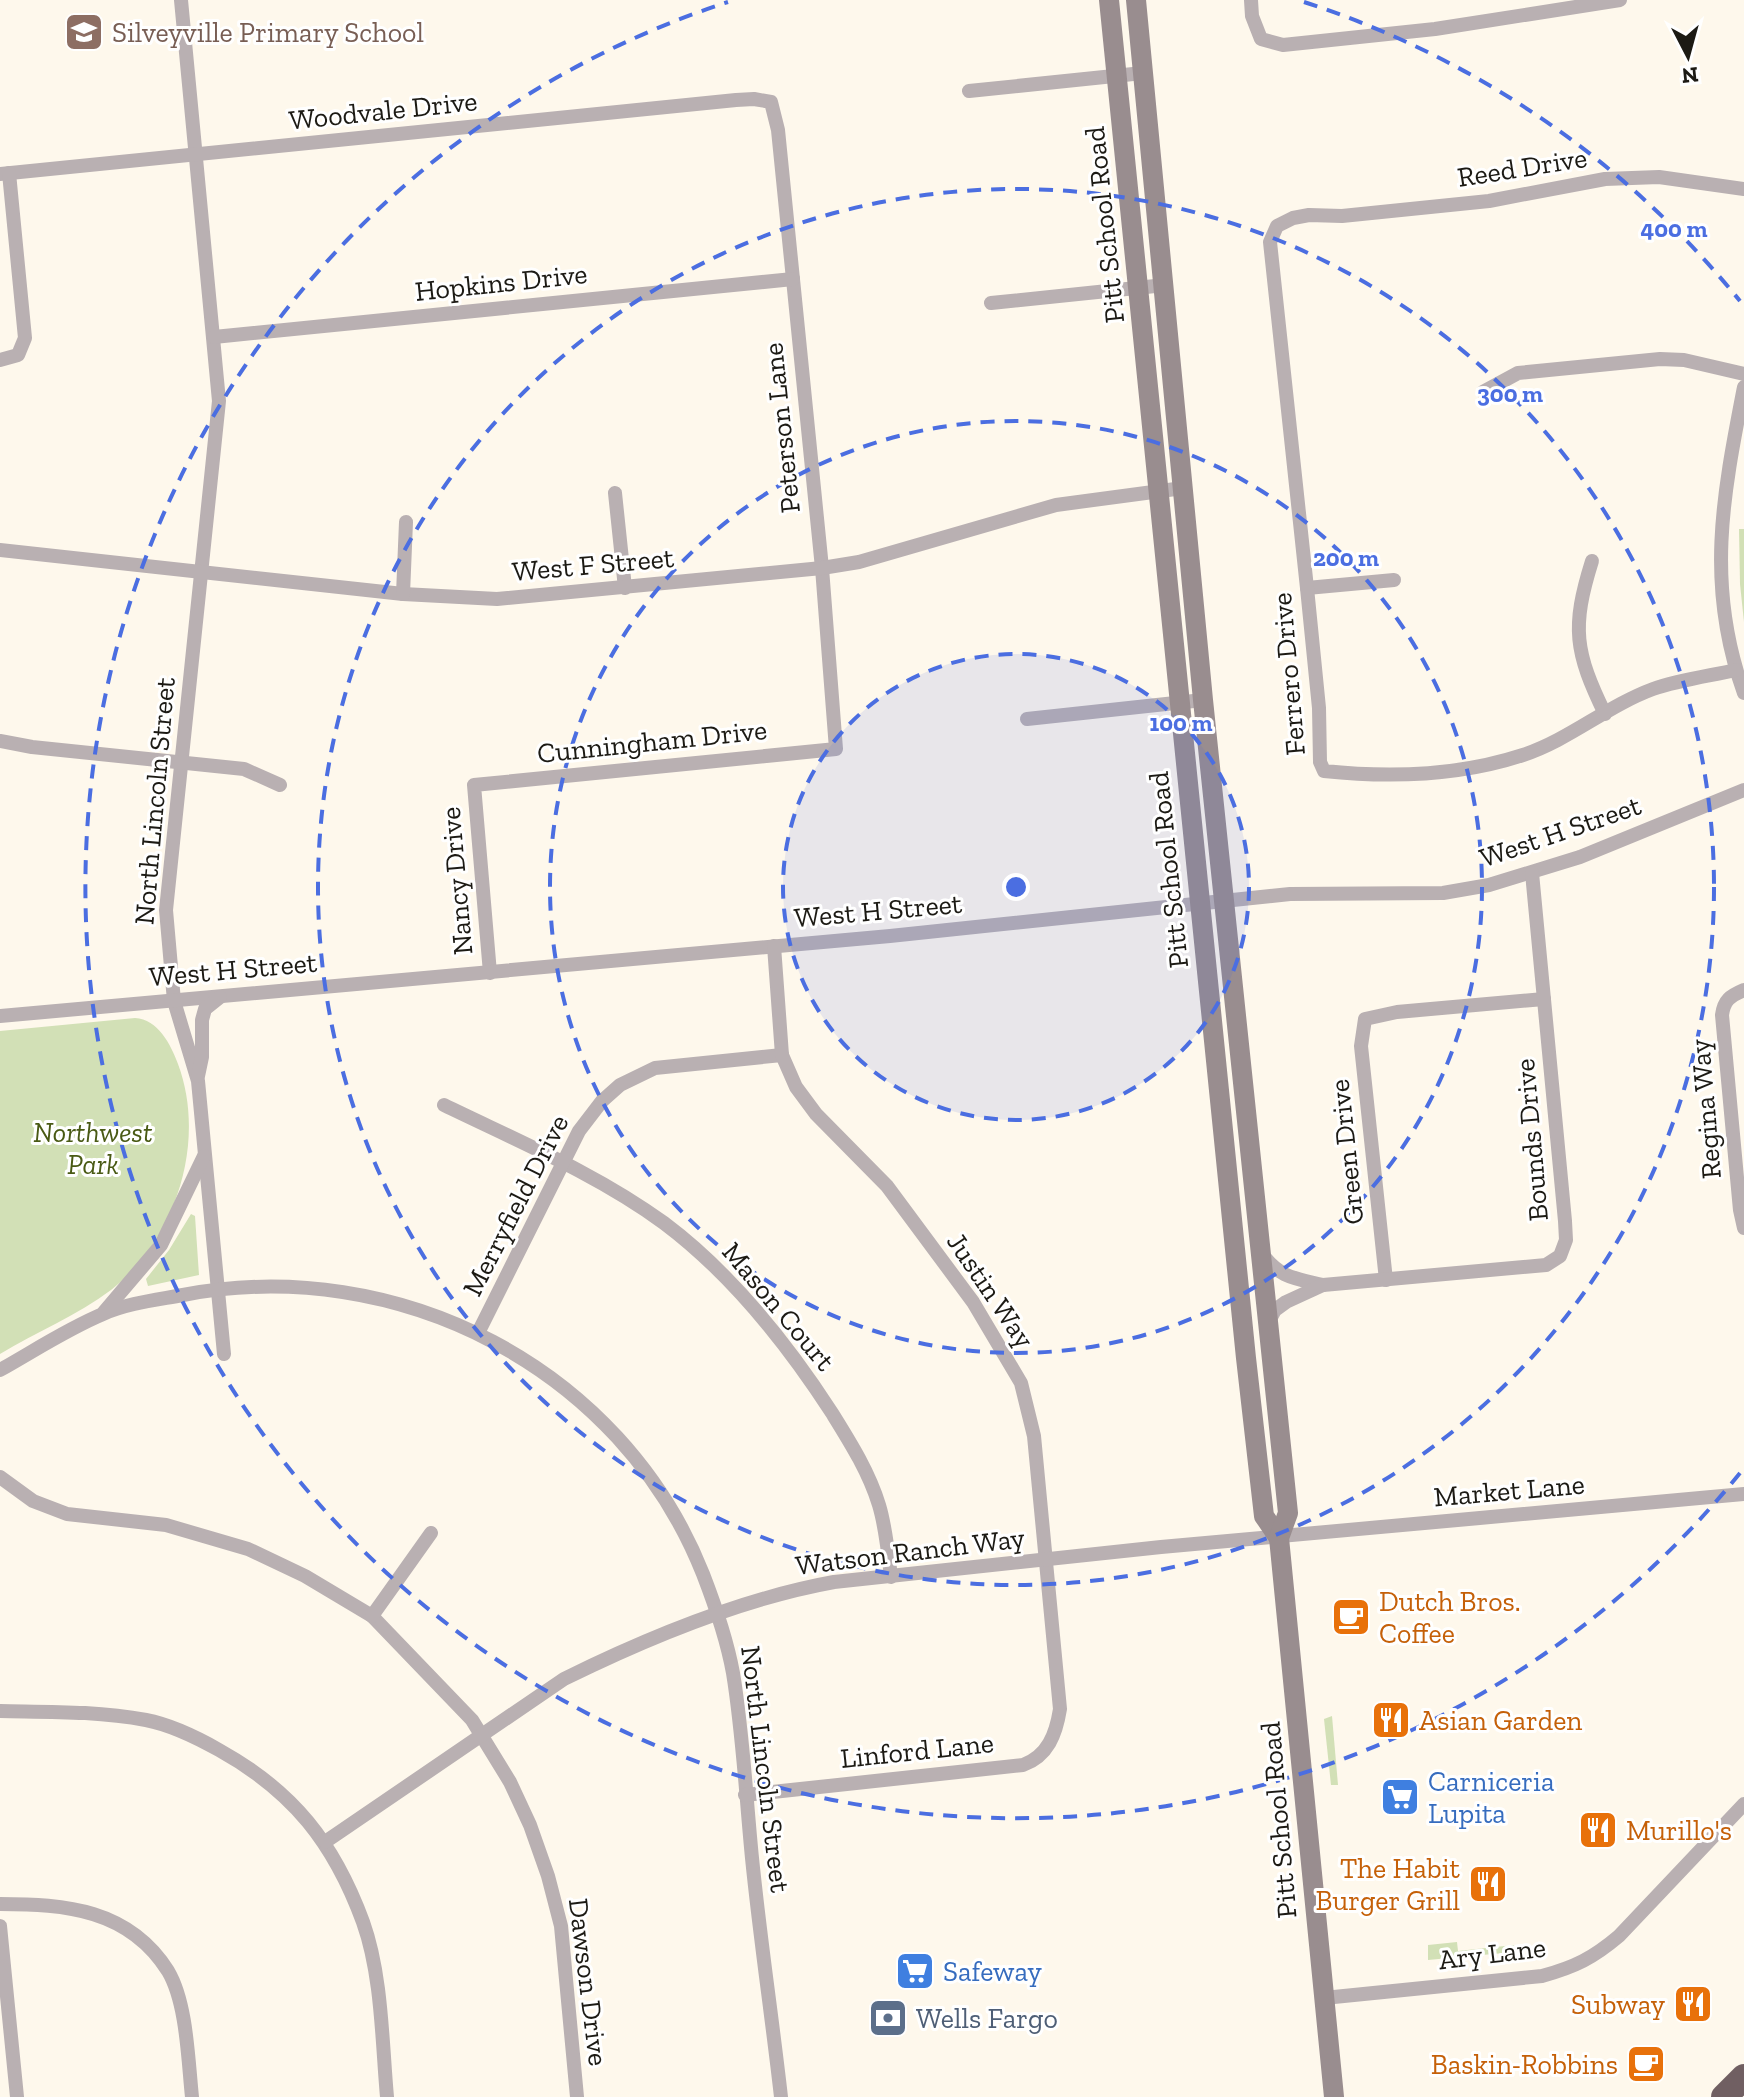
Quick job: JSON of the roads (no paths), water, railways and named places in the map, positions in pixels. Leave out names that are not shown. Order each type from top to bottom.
[{"type":"highway","points":[[1724,2097],[1744,2077]]},
{"type":"main road","name":"Pitt School Road","points":[[1109,0],[1264,1516],[1279,1538]]},
{"type":"main road","name":"Pitt School Road","points":[[1136,0],[1203,700],[1288,1513],[1279,1538],[1334,2097]]},
{"type":"street","name":"North Lincoln Street","points":[[181,0],[219,401],[167,890],[174,1001],[198,1081],[219,1288],[284,1285],[346,1291],[419,1309],[478,1333],[515,1354],[570,1393],[639,1464],[685,1535],[703,1574],[732,1671],[781,2097]]},
{"type":"street","points":[[1251,0],[1252,16],[1261,39],[1283,45],[1435,29],[1620,0]]},
{"type":"street","points":[[969,91],[1143,73]]},
{"type":"street","name":"Woodvale Drive","points":[[4,174],[736,100],[771,102]]},
{"type":"street","name":"Peterson Lane","points":[[771,102],[778,130],[793,279],[822,568],[836,749]]},
{"type":"street","points":[[0,360],[18,355],[25,338],[4,174]]},
{"type":"street","name":"Reed Drive","points":[[1309,215],[1342,216],[1489,201],[1605,179],[1659,177],[1744,189]]},
{"type":"street","name":"Ferrero Drive","points":[[1309,215],[1277,226],[1270,242],[1319,708],[1320,762],[1324,771],[1356,775],[1473,769],[1524,755],[1652,690],[1736,670]]},
{"type":"street","name":"Hopkins Drive","points":[[214,337],[793,279]]},
{"type":"street","points":[[991,303],[1165,285]]},
{"type":"street","points":[[1483,392],[1518,373],[1660,359],[1684,360],[1744,374]]},
{"type":"street","points":[[1744,387],[1724,489],[1721,537],[1721,583],[1736,670],[1744,693]]},
{"type":"street","name":"West F Street","points":[[0,550],[403,594],[497,599],[822,568],[859,562],[1056,505],[1183,488]]},
{"type":"street","points":[[615,493],[625,588]]},
{"type":"street","points":[[403,594],[406,522]]},
{"type":"street","points":[[1592,561],[1581,595],[1577,624],[1579,649],[1587,676],[1605,714]]},
{"type":"street","points":[[1307,588],[1394,580]]},
{"type":"street","points":[[1027,719],[1203,700]]},
{"type":"street","points":[[0,741],[244,769],[280,785]]},
{"type":"street","name":"Cunningham Drive","points":[[474,785],[836,749]]},
{"type":"street","name":"Nancy Drive","points":[[474,785],[490,973]]},
{"type":"street","name":"West H Street","points":[[0,1016],[490,973],[1290,894],[1443,893],[1489,885],[1580,857],[1744,790]]},
{"type":"street","name":"Bounds Drive","points":[[1262,1254],[1284,1276],[1323,1285],[1546,1265],[1560,1256],[1566,1240],[1565,1221],[1532,873]]},
{"type":"street","name":"Justin Way","points":[[774,946],[782,1055],[796,1087],[816,1114],[887,1186],[973,1302],[1021,1383],[1034,1436],[1060,1709]]},
{"type":"street","name":"Regina Way","points":[[1744,990],[1729,997],[1722,1015],[1744,1228]]},
{"type":"street","points":[[198,1081],[205,1009],[221,997]]},
{"type":"street","name":"Green Drive","points":[[1386,1280],[1361,1046],[1365,1019],[1397,1012],[1544,999]]},
{"type":"street","name":"Merryfield Drive","points":[[478,1333],[579,1131],[602,1101],[620,1085],[655,1068],[782,1055]]},
{"type":"street","name":"Mason Court","points":[[444,1105],[563,1163],[664,1223],[726,1276],[772,1329],[849,1440],[879,1506],[891,1577]]},
{"type":"street","points":[[104,1313],[161,1245],[205,1156]]},
{"type":"street","name":"Bounds Drive","points":[[1268,1323],[1275,1310],[1286,1302],[1323,1285]]},
{"type":"street","points":[[0,1370],[104,1313],[141,1302],[219,1288],[224,1354]]},
{"type":"street","name":"Dawson Drive","points":[[0,1477],[33,1501],[67,1514],[166,1525],[248,1549],[305,1576],[372,1616],[472,1720],[510,1782],[530,1825],[548,1876],[561,1926],[577,2097]]},
{"type":"street","name":"Market Lane","points":[[1279,1538],[1744,1494]]},
{"type":"street","points":[[372,1616],[431,1533]]},
{"type":"street","name":"Watson Ranch Way","points":[[325,1842],[564,1679],[606,1658],[780,1593],[834,1582],[1161,1547],[1279,1538]]},
{"type":"street","name":"Linford Lane","points":[[745,1795],[1023,1765],[1036,1760],[1057,1732],[1060,1709]]},
{"type":"street","points":[[0,1711],[91,1713],[149,1721],[192,1735],[250,1767],[295,1804],[325,1842],[363,1923],[371,1953],[387,2097]]},
{"type":"street","name":"Ary Lane","points":[[1324,1998],[1542,1976],[1573,1968],[1619,1936],[1744,1804]]},
{"type":"street","points":[[0,1904],[50,1904],[82,1910],[136,1934],[168,1972],[185,2036],[192,2097]]},
{"type":"street","points":[[0,1926],[17,2097]]},
{"type":"place","name":"Silveyville Primary School","points":[[84,32]]},
{"type":"place","name":"Dutch Bros. Coffee","points":[[1351,1617]]},
{"type":"place","name":"Asian Garden","points":[[1391,1720]]},
{"type":"place","name":"Carniceria Lupita","points":[[1400,1797]]},
{"type":"place","name":"Murillo's","points":[[1598,1830]]},
{"type":"place","name":"The Habit Burger Grill","points":[[1488,1884]]},
{"type":"place","name":"Safeway","points":[[915,1971]]},
{"type":"place","name":"Subway","points":[[1693,2004]]},
{"type":"place","name":"Wells Fargo","points":[[888,2018]]},
{"type":"place","name":"Baskin-Robbins","points":[[1646,2064]]},
{"type":"park label","name":"Northwest Park","points":[[93,1148]]}]
